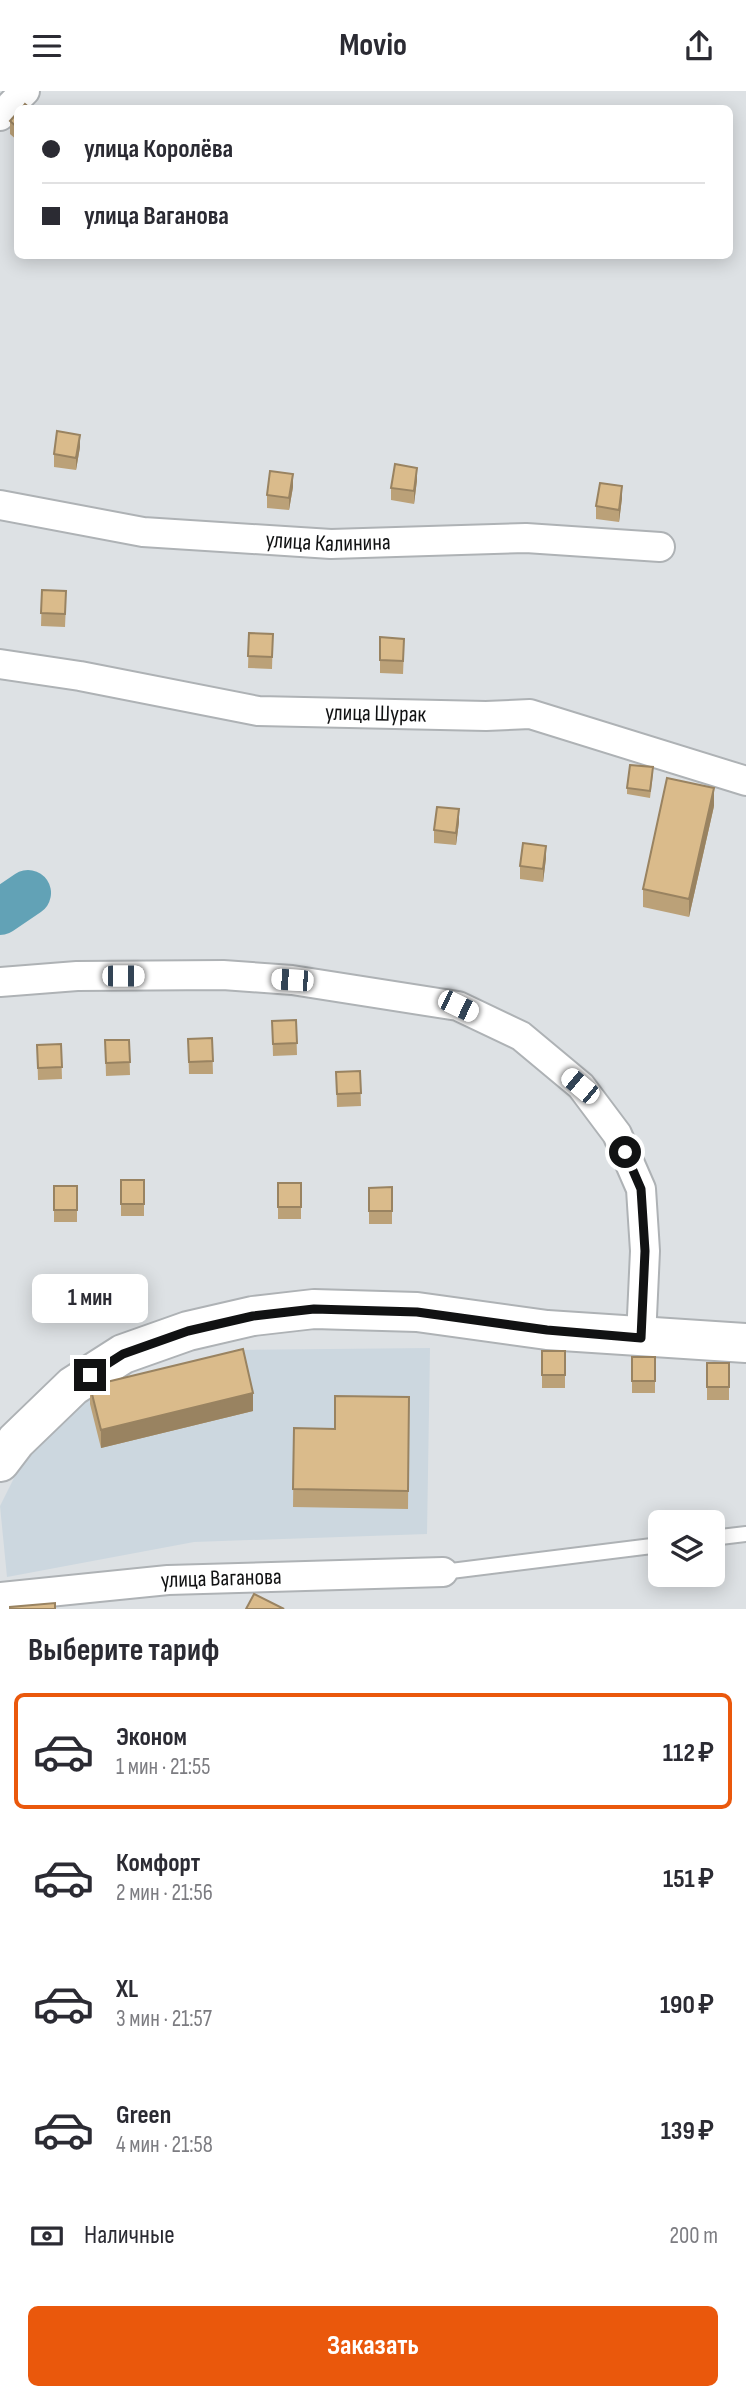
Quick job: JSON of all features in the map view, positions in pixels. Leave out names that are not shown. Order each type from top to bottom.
[{"type":"street","points":[[0,116],[25,91]]},
{"type":"street","name":"улица Калинина","points":[[0,505],[143,532],[331,544],[526,538],[660,547]]},
{"type":"street","name":"улица Шурак","points":[[0,664],[80,676],[258,711],[530,715],[746,781]]},
{"type":"street","points":[[0,982],[77,976],[223,975],[292,980],[458,1006],[521,1036],[580,1086],[617,1134],[641,1189],[645,1251],[641,1338]]},
{"type":"street","points":[[5,1447],[73,1386],[123,1354],[188,1331],[253,1316],[314,1309],[417,1312],[547,1330],[746,1343]]},
{"type":"street","name":"улица Ваганова","points":[[0,1597],[168,1580],[443,1572]]},
{"type":"lane","points":[[725,1536],[746,1534]]},
{"type":"lane","points":[[443,1572],[648,1546]]},
{"type":"shaded area","points":[[430,1348],[427,1534],[194,1542],[7,1577],[0,1506],[27,1452],[77,1398],[242,1350]]},
{"type":"building","points":[[57,431],[80,435],[76,458],[54,454]]},
{"type":"building","points":[[395,464],[417,468],[414,491],[391,488]]},
{"type":"building","points":[[270,471],[293,474],[289,498],[267,495]]},
{"type":"building","points":[[600,483],[622,486],[619,510],[596,506]]},
{"type":"building","points":[[42,590],[66,591],[65,614],[41,613]]},
{"type":"building","points":[[249,633],[273,634],[272,657],[248,656]]},
{"type":"building","points":[[380,637],[404,639],[403,661],[380,660]]},
{"type":"building","points":[[630,765],[653,767],[650,791],[627,788]]},
{"type":"building","points":[[667,778],[714,788],[689,899],[643,889]]},
{"type":"building","points":[[437,807],[459,809],[456,833],[434,830]]},
{"type":"building","points":[[523,843],[546,846],[543,869],[520,866]]},
{"type":"building","points":[[296,1020],[297,1043],[273,1044],[272,1021]]},
{"type":"building","points":[[212,1038],[213,1061],[189,1062],[188,1039]]},
{"type":"building","points":[[105,1040],[129,1040],[130,1062],[106,1063]]},
{"type":"building","points":[[61,1044],[62,1067],[38,1068],[37,1045]]},
{"type":"building","points":[[360,1071],[361,1093],[337,1094],[336,1072]]},
{"type":"building","points":[[121,1180],[144,1180],[144,1204],[121,1204]]},
{"type":"building","points":[[278,1183],[301,1183],[301,1207],[278,1207]]},
{"type":"building","points":[[54,1186],[77,1186],[77,1210],[54,1210]]},
{"type":"building","points":[[392,1187],[392,1211],[369,1211],[369,1188]]},
{"type":"building","points":[[243,1349],[253,1393],[101,1430],[90,1386]]},
{"type":"building","points":[[542,1351],[565,1351],[565,1375],[542,1375]]},
{"type":"building","points":[[632,1357],[655,1357],[655,1381],[632,1381]]},
{"type":"building","points":[[707,1363],[729,1363],[729,1387],[707,1387]]},
{"type":"building","points":[[335,1396],[409,1397],[408,1491],[293,1489],[294,1428],[335,1429]]},
{"type":"building","points":[[254,1594],[284,1609],[246,1609]]},
{"type":"building","points":[[55,1603],[55,1609],[10,1609],[10,1607]]},
{"type":"waterway","points":[[0,912],[28,893]]},
{"type":"route","points":[[90,1375],[123,1354],[188,1331],[253,1316],[314,1309],[417,1312],[547,1330],[641,1338],[645,1251],[641,1189],[625,1152]]}]
